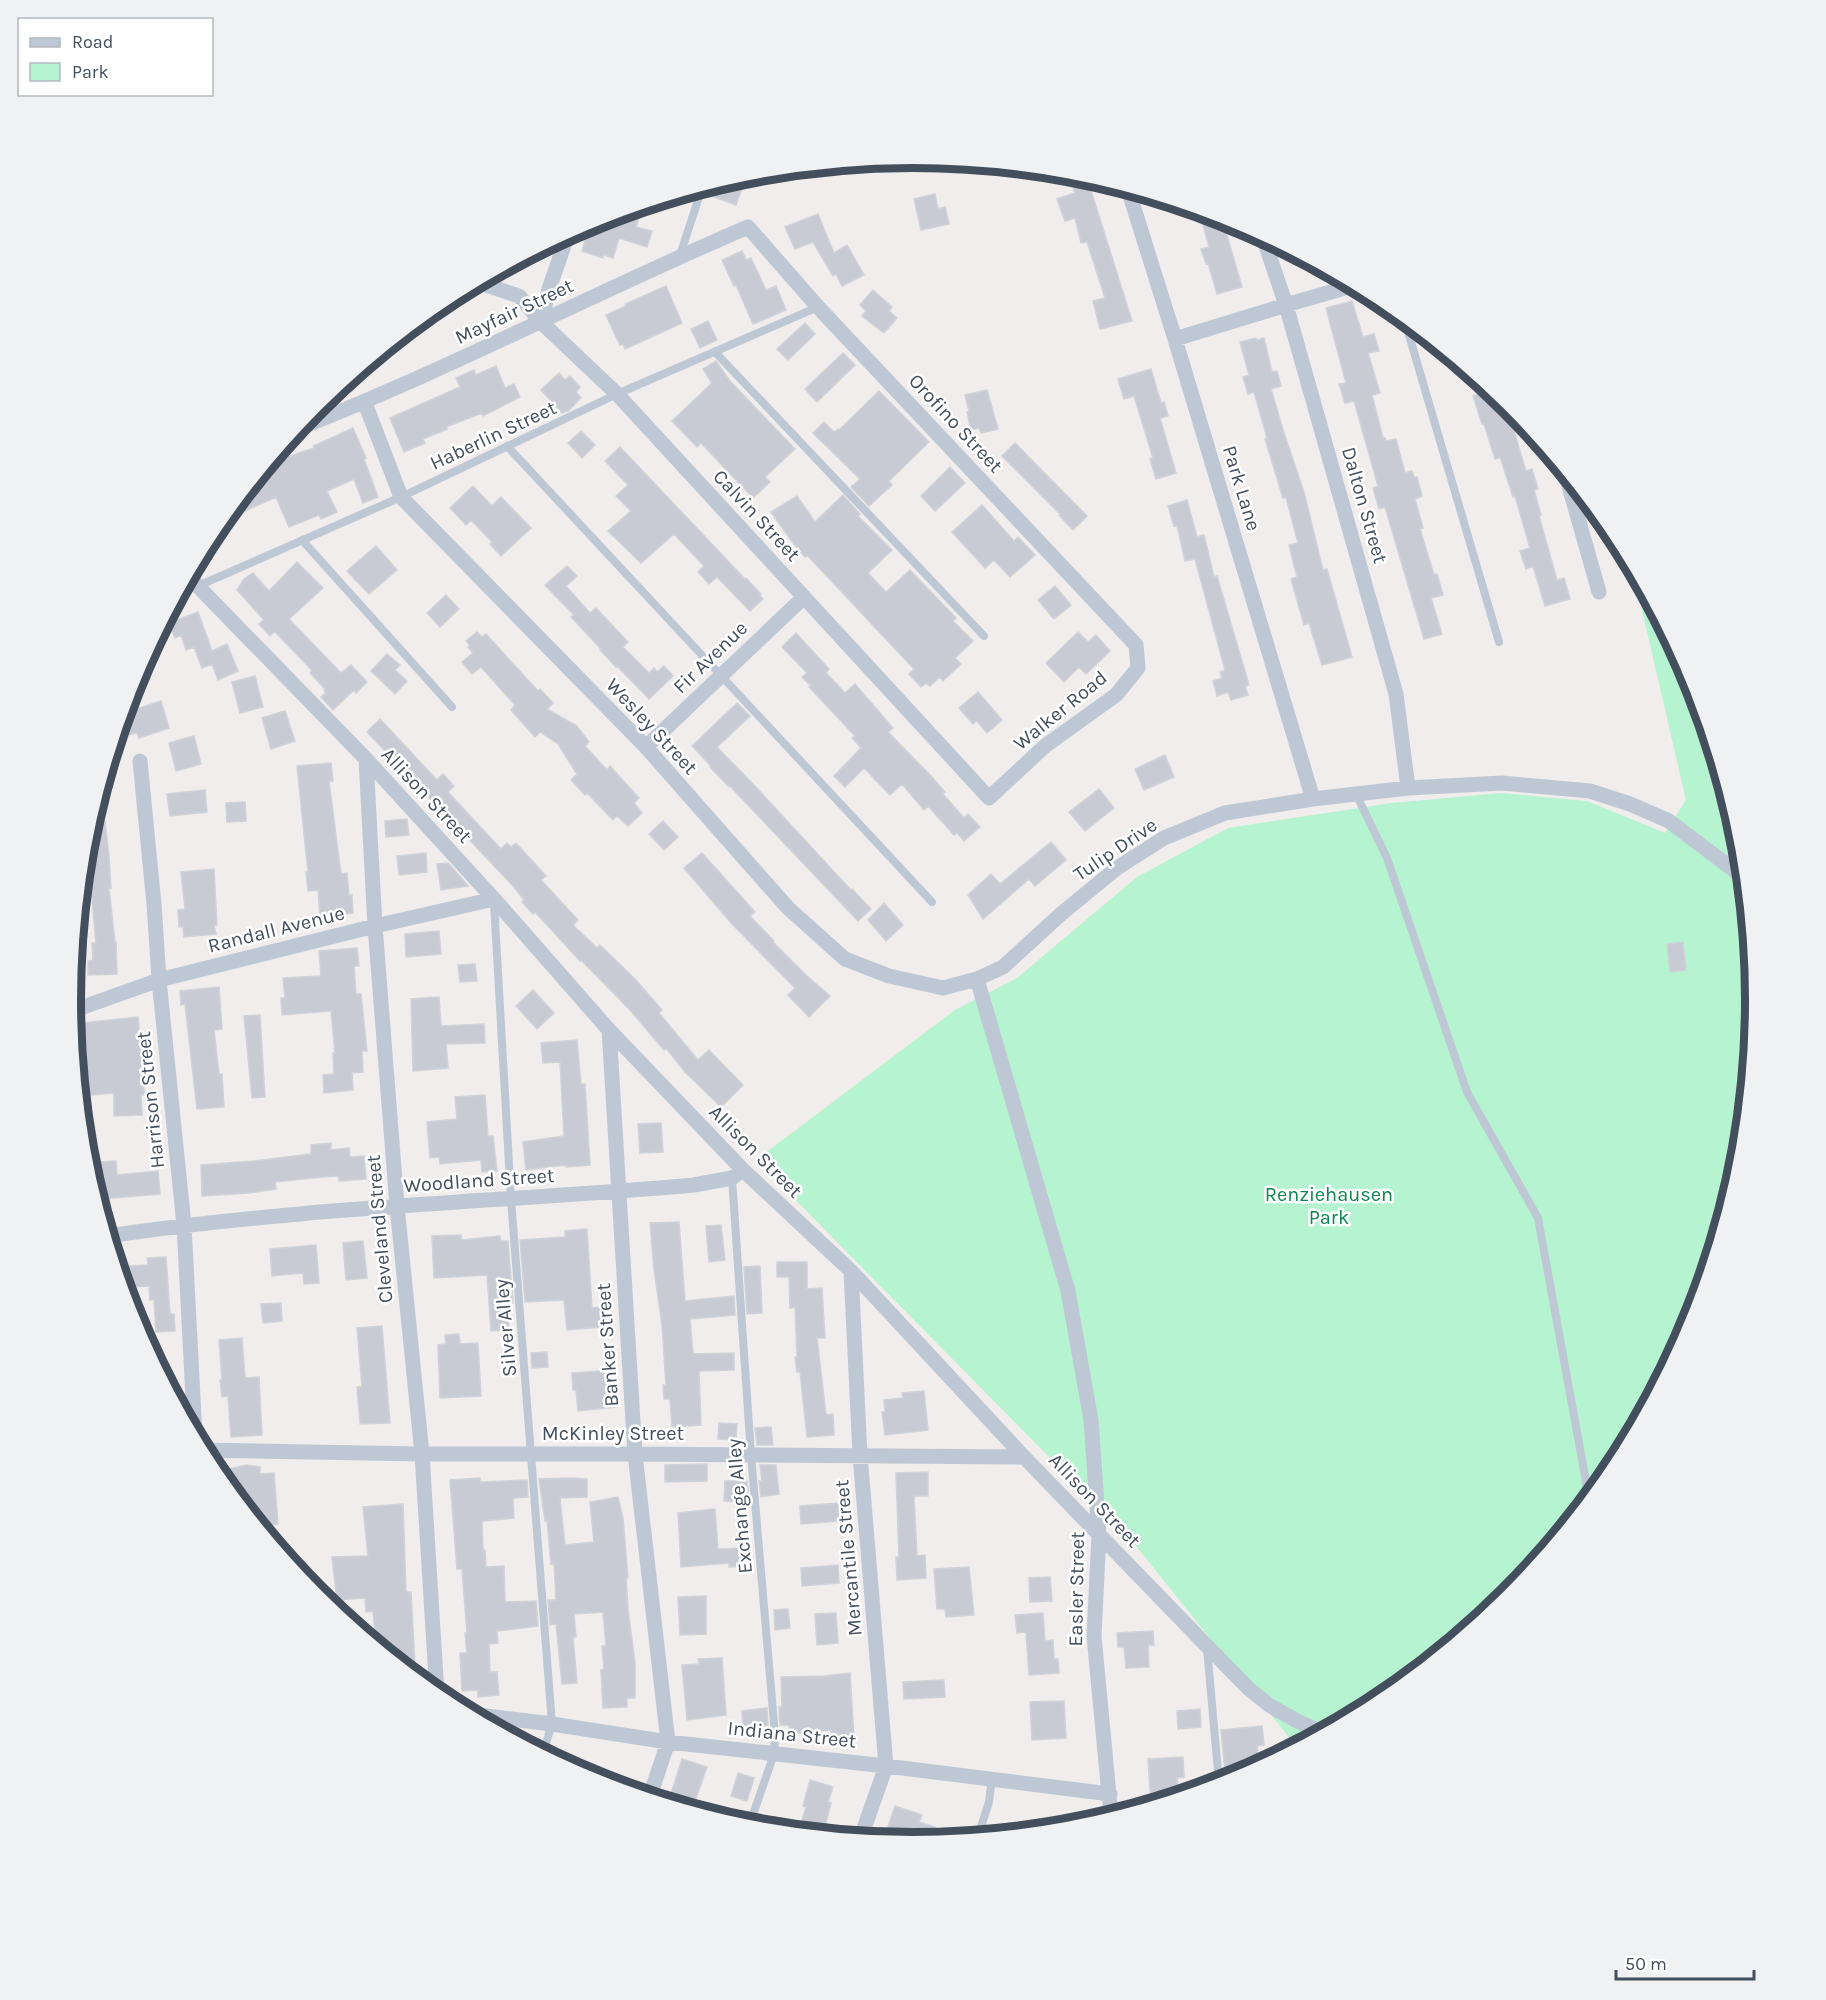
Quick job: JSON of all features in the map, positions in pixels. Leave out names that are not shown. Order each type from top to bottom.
[{"type":"street","name":"Park Lane","points":[[1130,197],[1313,800]]},
{"type":"street","name":"Mayfair Street","points":[[315,422],[365,403],[679,256],[748,227]]},
{"type":"street","name":"Orofino Street","points":[[748,227],[818,307],[1136,645]]},
{"type":"street","points":[[541,322],[549,289],[564,245]]},
{"type":"street","name":"Dalton Street","points":[[1266,247],[1286,305],[1396,694],[1408,788]]},
{"type":"street","name":"Calvin Street","points":[[487,285],[519,296],[541,322],[618,394],[989,798]]},
{"type":"street","points":[[1175,339],[1344,288]]},
{"type":"street","name":"Wesley Street","points":[[365,403],[401,497],[646,747],[788,908],[845,958],[889,976],[943,988],[977,979]]},
{"type":"street","points":[[1569,489],[1599,592]]},
{"type":"street","name":"Allison Street","points":[[193,582],[366,759],[494,899],[737,1174],[851,1271],[1024,1457],[1250,1689],[1269,1704],[1313,1729]]},
{"type":"street","name":"Fir Avenue","points":[[646,747],[804,597]]},
{"type":"street","name":"Walker Road","points":[[989,798],[1045,746],[1116,694],[1138,668],[1136,645]]},
{"type":"street","name":"Cleveland Street","points":[[366,759],[375,926],[397,1206],[422,1454],[436,1681]]},
{"type":"street","name":"Harrison Street","points":[[140,761],[184,1225],[194,1419]]},
{"type":"street","name":"Tulip Drive","points":[[977,979],[1003,967],[1061,914],[1117,868],[1164,838],[1224,813],[1313,800],[1408,788],[1502,783],[1590,791],[1630,804],[1669,821],[1735,871]]},
{"type":"street","name":"Randall Avenue","points":[[81,1008],[159,980],[494,899]]},
{"type":"street","name":"Easler Street","points":[[977,979],[1068,1292],[1091,1420],[1099,1533],[1094,1636],[1111,1808]]},
{"type":"street","name":"Banker Street","points":[[609,1030],[636,1454],[668,1742],[652,1790]]},
{"type":"street","name":"Woodland Street","points":[[115,1235],[184,1225],[397,1206],[694,1185],[737,1174]]},
{"type":"street","name":"Mercantile Street","points":[[851,1271],[860,1455],[886,1766],[863,1830]]},
{"type":"street","name":"McKinley Street","points":[[214,1450],[422,1454],[1024,1457]]},
{"type":"street","name":"Indiana Street","points":[[490,1716],[668,1742],[992,1778],[1110,1794]]},
{"type":"lane","points":[[679,256],[699,196]]},
{"type":"lane","name":"Haberlin Street","points":[[193,582],[302,540],[401,497],[618,394],[818,307]]},
{"type":"lane","points":[[1408,332],[1499,642]]},
{"type":"lane","points":[[715,352],[984,636]]},
{"type":"lane","points":[[507,446],[932,902]]},
{"type":"lane","points":[[302,540],[452,706]]},
{"type":"lane","points":[[1356,794],[1387,858],[1467,1092],[1538,1218],[1587,1487]]},
{"type":"lane","name":"Silver Alley","points":[[494,899],[511,1199],[552,1724],[545,1746]]},
{"type":"lane","name":"Exchange Alley","points":[[737,1174],[751,1455],[775,1735],[774,1754],[752,1816]]},
{"type":"lane","points":[[1207,1646],[1218,1774]]},
{"type":"lane","points":[[980,1829],[992,1778]]},
{"type":"green space","name":"Renziehausen Park","points":[[1637,591],[1682,682],[1701,733],[1717,785],[1738,891],[1745,1000],[1743,1054],[1738,1109],[1717,1215],[1682,1318],[1634,1416],[1605,1462],[1539,1549],[1462,1626],[1419,1660],[1375,1692],[1329,1721],[1292,1740],[1133,1542],[756,1160],[955,1010],[1017,978],[1137,877],[1228,828],[1392,803],[1501,793],[1587,801],[1665,833],[1686,800]]},
{"type":"building","points":[[743,186],[736,205],[706,194]]},
{"type":"building","points":[[1083,186],[1090,187],[1132,321],[1100,329],[1093,301],[1105,298],[1087,242],[1081,243],[1075,218],[1065,221],[1057,199],[1075,193],[1073,189]]},
{"type":"building","points":[[935,194],[938,209],[945,207],[949,224],[921,230],[914,199]]},
{"type":"building","points":[[640,214],[636,227],[652,231],[647,247],[619,238],[613,258],[604,255],[603,258],[582,251],[586,235]]},
{"type":"building","points":[[818,214],[834,253],[847,245],[864,275],[842,286],[836,274],[833,276],[813,242],[795,249],[785,227]]},
{"type":"building","points":[[1202,220],[1225,229],[1242,287],[1217,294],[1208,263],[1206,264],[1201,249],[1209,247]]},
{"type":"building","points":[[742,251],[746,260],[751,258],[766,290],[776,286],[786,310],[753,324],[722,260]]},
{"type":"building","points":[[666,286],[682,323],[625,349],[623,344],[620,345],[606,315]]},
{"type":"building","points":[[873,290],[892,307],[889,311],[897,318],[884,333],[862,316],[866,311],[860,305]]},
{"type":"building","points":[[1352,301],[1363,337],[1374,334],[1379,351],[1368,353],[1380,393],[1372,395],[1383,438],[1386,441],[1396,439],[1405,473],[1412,471],[1414,477],[1417,477],[1422,496],[1415,499],[1423,528],[1420,529],[1434,575],[1437,574],[1443,595],[1431,598],[1442,634],[1424,639],[1385,507],[1379,509],[1373,488],[1378,486],[1354,401],[1345,403],[1339,384],[1346,383],[1326,308]]},
{"type":"building","points":[[708,321],[717,340],[700,348],[691,329]]},
{"type":"building","points":[[805,323],[815,334],[788,360],[777,349]]},
{"type":"building","points":[[1256,338],[1257,340],[1264,338],[1272,372],[1277,371],[1281,386],[1271,389],[1304,492],[1323,570],[1327,569],[1352,657],[1322,665],[1309,623],[1304,625],[1291,579],[1297,577],[1289,545],[1298,543],[1286,497],[1283,498],[1265,439],[1267,438],[1254,392],[1248,394],[1243,377],[1249,375],[1240,342]]},
{"type":"building","points":[[843,353],[855,365],[817,402],[805,389]]},
{"type":"building","points":[[716,361],[730,381],[795,449],[765,477],[770,482],[753,498],[701,443],[697,447],[672,421],[712,383],[703,369]]},
{"type":"building","points":[[496,366],[505,388],[514,384],[520,397],[483,416],[482,413],[446,427],[447,429],[423,439],[425,443],[404,452],[390,418],[460,387],[456,378],[474,370],[476,375]]},
{"type":"building","points":[[1151,369],[1161,403],[1164,402],[1168,416],[1160,418],[1176,473],[1156,479],[1150,459],[1153,458],[1134,396],[1124,399],[1118,379]]},
{"type":"building","points":[[559,373],[565,380],[570,376],[580,387],[576,392],[581,398],[568,411],[562,413],[541,390]]},
{"type":"building","points":[[1476,387],[1512,423],[1526,471],[1532,469],[1538,489],[1534,490],[1541,515],[1539,516],[1557,580],[1564,578],[1570,599],[1545,606],[1533,566],[1526,569],[1520,551],[1530,548],[1515,496],[1513,497],[1500,457],[1495,459],[1484,424],[1482,424],[1473,396],[1478,394]]},
{"type":"building","points":[[987,390],[998,429],[981,433],[979,428],[971,430],[965,395]]},
{"type":"building","points":[[879,391],[929,442],[889,481],[892,485],[869,506],[851,487],[860,479],[813,433],[824,422],[834,432],[839,430]]},
{"type":"building","points":[[353,428],[366,458],[364,459],[378,497],[363,503],[354,479],[327,491],[337,512],[321,519],[319,515],[289,527],[276,497],[238,514],[279,461],[314,448],[313,446]]},
{"type":"building","points":[[581,431],[595,445],[582,458],[568,443]]},
{"type":"building","points":[[1015,443],[1087,516],[1073,530],[1002,456]]},
{"type":"building","points":[[620,447],[761,594],[763,599],[750,611],[717,577],[709,584],[698,572],[704,566],[674,534],[641,563],[608,531],[631,511],[616,496],[628,485],[605,461]]},
{"type":"building","points":[[950,467],[965,483],[935,511],[921,496]]},
{"type":"building","points":[[473,486],[492,506],[501,497],[531,528],[501,556],[490,544],[492,542],[471,520],[466,525],[450,508]]},
{"type":"building","points":[[843,495],[860,514],[858,516],[892,550],[868,573],[886,592],[910,570],[956,618],[953,621],[973,641],[955,658],[961,664],[943,681],[940,677],[930,686],[926,683],[921,687],[909,674],[914,669],[807,555],[805,557],[771,512],[797,496],[815,522]]},
{"type":"building","points":[[1187,500],[1197,537],[1204,535],[1214,577],[1217,576],[1249,685],[1245,686],[1248,695],[1231,700],[1228,692],[1217,696],[1213,681],[1222,678],[1220,672],[1225,670],[1195,559],[1185,561],[1177,525],[1174,526],[1168,506]]},
{"type":"building","points":[[982,505],[1014,541],[1018,537],[1035,555],[1010,577],[994,560],[985,568],[952,532]]},
{"type":"building","points":[[376,546],[397,570],[369,594],[347,571]]},
{"type":"building","points":[[297,562],[323,588],[289,619],[341,673],[351,665],[367,682],[356,693],[354,690],[333,710],[321,697],[326,693],[325,689],[310,673],[312,671],[276,633],[270,636],[259,624],[264,620],[237,590],[244,579],[253,573],[269,591]]},
{"type":"building","points":[[567,566],[577,576],[566,586],[590,613],[596,608],[628,642],[623,647],[649,673],[654,668],[657,672],[664,666],[673,676],[649,699],[600,650],[571,617],[574,615],[545,585]]},
{"type":"building","points":[[1055,586],[1071,605],[1054,619],[1038,600]]},
{"type":"building","points":[[446,595],[459,609],[440,627],[427,613]]},
{"type":"building","points":[[198,612],[212,651],[227,644],[238,671],[218,680],[212,664],[202,668],[194,647],[186,650],[181,635],[175,638],[170,626],[172,622]]},
{"type":"building","points":[[477,632],[482,637],[486,634],[538,691],[540,689],[553,703],[547,709],[577,726],[589,742],[585,746],[607,770],[610,766],[639,798],[634,803],[642,813],[628,826],[617,816],[613,820],[571,780],[577,774],[558,744],[540,732],[535,737],[511,710],[515,705],[481,667],[472,674],[462,662],[473,653],[466,641]]},
{"type":"building","points":[[1078,632],[1088,642],[1096,635],[1110,651],[1086,674],[1079,667],[1064,682],[1046,663]]},
{"type":"building","points":[[796,633],[829,669],[826,673],[845,693],[855,684],[893,728],[888,732],[932,777],[964,818],[968,814],[980,827],[964,841],[957,833],[954,835],[928,806],[924,810],[902,784],[890,795],[864,768],[845,787],[834,776],[861,748],[852,738],[855,736],[809,687],[811,686],[802,677],[807,673],[782,647]]},
{"type":"building","points":[[387,654],[400,665],[395,670],[407,681],[395,694],[371,671]]},
{"type":"building","points":[[255,676],[263,707],[240,713],[232,682]]},
{"type":"building","points":[[978,692],[1002,720],[987,733],[977,721],[973,724],[959,708]]},
{"type":"building","points":[[161,701],[169,728],[139,738],[137,733],[128,735],[126,730],[134,710]]},
{"type":"building","points":[[737,703],[750,716],[717,747],[871,909],[858,921],[692,746]]},
{"type":"building","points":[[285,711],[295,741],[271,749],[262,718]]},
{"type":"building","points":[[380,719],[437,780],[443,774],[454,786],[448,792],[501,849],[507,843],[511,847],[516,843],[546,876],[541,880],[578,920],[573,925],[597,948],[600,945],[636,980],[662,1010],[659,1013],[698,1060],[709,1050],[743,1085],[721,1107],[685,1072],[666,1048],[664,1050],[630,1010],[535,912],[533,914],[522,902],[524,900],[514,887],[367,732]]},
{"type":"building","points":[[194,736],[201,764],[176,771],[169,743]]},
{"type":"building","points":[[1165,755],[1174,777],[1144,790],[1135,769]]},
{"type":"building","points":[[331,763],[333,781],[329,781],[341,874],[347,873],[353,913],[320,916],[318,890],[308,891],[297,766]]},
{"type":"building","points":[[1099,789],[1114,808],[1085,831],[1069,812]]},
{"type":"building","points":[[205,790],[207,812],[170,816],[167,794]]},
{"type":"building","points":[[245,802],[246,821],[227,822],[226,803]]},
{"type":"building","points":[[104,809],[117,974],[88,975],[88,961],[93,960],[92,943],[96,943],[91,889],[88,889]]},
{"type":"building","points":[[407,819],[409,835],[386,837],[385,821]]},
{"type":"building","points":[[663,821],[678,837],[664,850],[649,834]]},
{"type":"building","points":[[1051,842],[1066,860],[1035,886],[1029,879],[983,919],[968,895],[991,874],[1000,884]]},
{"type":"building","points":[[426,853],[427,872],[399,875],[397,856]]},
{"type":"building","points":[[702,853],[755,912],[750,916],[773,942],[830,996],[809,1017],[788,995],[795,988],[732,924],[684,868]]},
{"type":"building","points":[[448,863],[468,886],[441,890],[437,864]]},
{"type":"building","points":[[214,869],[216,934],[184,937],[183,927],[179,927],[178,910],[185,909],[181,872]]},
{"type":"building","points":[[884,903],[903,925],[886,941],[868,920]]},
{"type":"building","points":[[439,931],[441,954],[406,957],[405,934]]},
{"type":"building","points":[[1683,942],[1686,970],[1670,972],[1667,944]]},
{"type":"building","points":[[357,948],[359,966],[354,966],[356,994],[361,994],[367,1051],[362,1051],[363,1072],[352,1073],[353,1090],[324,1093],[323,1075],[334,1074],[333,1053],[335,1053],[331,1011],[282,1015],[281,998],[285,998],[283,978],[321,976],[319,951]]},
{"type":"building","points":[[475,964],[477,981],[460,982],[458,965]]},
{"type":"building","points":[[219,987],[222,1029],[214,1030],[219,1074],[222,1074],[224,1107],[197,1109],[185,1004],[181,1005],[180,991]]},
{"type":"building","points":[[533,990],[554,1013],[537,1029],[516,1006]]},
{"type":"building","points":[[439,997],[441,1026],[484,1024],[485,1043],[446,1044],[448,1068],[413,1071],[411,999]]},
{"type":"building","points":[[260,1015],[265,1097],[252,1098],[244,1016]]},
{"type":"building","points":[[138,1017],[144,1081],[144,1095],[141,1095],[142,1115],[114,1116],[114,1093],[87,1095],[82,1023]]},
{"type":"building","points":[[577,1040],[581,1084],[585,1084],[590,1165],[566,1167],[566,1165],[526,1170],[523,1142],[564,1136],[560,1062],[543,1063],[541,1043]]},
{"type":"building","points":[[485,1095],[488,1136],[493,1136],[497,1171],[482,1172],[481,1160],[440,1164],[439,1157],[430,1158],[427,1122],[457,1119],[455,1097]]},
{"type":"building","points":[[661,1123],[663,1152],[640,1153],[638,1124]]},
{"type":"building","points":[[331,1143],[331,1150],[349,1148],[350,1157],[364,1156],[366,1179],[339,1181],[339,1177],[336,1176],[312,1178],[275,1182],[276,1189],[202,1196],[201,1165],[311,1154],[311,1145]]},
{"type":"building","points":[[116,1161],[117,1175],[158,1171],[160,1194],[105,1199],[98,1162]]},
{"type":"building","points":[[679,1222],[685,1301],[734,1296],[735,1315],[690,1319],[693,1354],[734,1353],[734,1370],[699,1371],[701,1425],[672,1427],[670,1399],[664,1399],[663,1385],[666,1385],[662,1325],[650,1223]]},
{"type":"building","points":[[721,1225],[725,1260],[709,1262],[706,1226]]},
{"type":"building","points":[[587,1229],[592,1308],[600,1307],[602,1327],[567,1330],[564,1300],[525,1302],[520,1240],[565,1237],[565,1231]]},
{"type":"building","points":[[461,1235],[461,1240],[500,1236],[501,1241],[508,1241],[513,1303],[507,1303],[509,1330],[491,1331],[487,1275],[434,1278],[432,1236]]},
{"type":"building","points":[[363,1241],[367,1278],[346,1280],[343,1243]]},
{"type":"building","points":[[316,1245],[319,1283],[304,1284],[303,1273],[272,1276],[270,1249]]},
{"type":"building","points":[[166,1257],[170,1314],[174,1314],[175,1331],[156,1332],[154,1299],[150,1300],[149,1286],[132,1287],[130,1266],[148,1265],[147,1258]]},
{"type":"building","points":[[777,1262],[807,1262],[807,1289],[822,1288],[825,1338],[817,1338],[826,1415],[833,1414],[834,1435],[807,1437],[800,1372],[797,1372],[795,1357],[797,1357],[795,1307],[790,1308],[789,1277],[777,1277]]},
{"type":"building","points":[[760,1266],[762,1313],[747,1314],[744,1267]]},
{"type":"building","points":[[281,1303],[282,1321],[263,1323],[261,1304]]},
{"type":"building","points":[[382,1326],[390,1423],[360,1424],[357,1387],[362,1387],[357,1328]]},
{"type":"building","points":[[459,1334],[460,1344],[478,1343],[481,1396],[440,1398],[438,1345],[446,1344],[445,1335]]},
{"type":"building","points":[[242,1338],[245,1378],[259,1377],[262,1435],[231,1437],[228,1396],[222,1397],[219,1340]]},
{"type":"building","points":[[547,1352],[548,1367],[532,1368],[531,1353]]},
{"type":"building","points":[[614,1370],[615,1407],[578,1411],[572,1373]]},
{"type":"building","points":[[924,1391],[928,1430],[885,1435],[882,1412],[885,1412],[884,1400],[903,1398],[902,1393]]},
{"type":"building","points":[[719,1423],[737,1424],[736,1440],[718,1439]]},
{"type":"building","points":[[771,1427],[773,1445],[757,1445],[755,1428]]},
{"type":"building","points":[[707,1464],[707,1481],[665,1482],[665,1465]]},
{"type":"building","points":[[247,1465],[260,1467],[260,1474],[274,1473],[278,1524],[268,1525],[228,1469]]},
{"type":"building","points":[[760,1465],[776,1465],[779,1494],[761,1497]]},
{"type":"building","points":[[928,1472],[928,1496],[914,1496],[917,1556],[925,1555],[926,1578],[897,1580],[896,1557],[899,1557],[896,1473]]},
{"type":"building","points":[[480,1478],[480,1482],[527,1480],[528,1497],[513,1498],[514,1518],[482,1521],[483,1550],[485,1550],[486,1567],[504,1566],[505,1602],[536,1601],[538,1626],[497,1631],[498,1643],[489,1644],[490,1672],[497,1672],[499,1695],[478,1697],[478,1690],[462,1691],[460,1653],[467,1653],[465,1633],[467,1633],[462,1569],[457,1569],[450,1480]]},
{"type":"building","points":[[539,1479],[587,1479],[587,1497],[560,1498],[565,1545],[594,1542],[590,1502],[618,1497],[623,1518],[628,1609],[635,1663],[635,1698],[627,1698],[627,1707],[603,1708],[602,1646],[606,1646],[603,1612],[574,1614],[576,1637],[573,1637],[577,1683],[562,1684],[556,1624],[550,1625],[548,1600],[556,1600],[554,1563],[551,1564],[547,1520],[545,1521]]},
{"type":"building","points":[[725,1481],[747,1481],[749,1499],[743,1502],[724,1501]]},
{"type":"building","points":[[839,1503],[841,1521],[801,1524],[800,1506]]},
{"type":"building","points":[[403,1504],[406,1592],[411,1592],[415,1666],[375,1635],[373,1611],[366,1612],[365,1598],[337,1600],[332,1557],[368,1556],[363,1507]]},
{"type":"building","points":[[715,1509],[718,1549],[748,1548],[749,1566],[729,1567],[729,1563],[681,1567],[678,1513]]},
{"type":"building","points":[[838,1565],[839,1583],[802,1586],[801,1568]]},
{"type":"building","points":[[969,1567],[974,1615],[946,1617],[945,1609],[937,1609],[934,1569]]},
{"type":"building","points":[[1050,1577],[1052,1601],[1030,1602],[1029,1578]]},
{"type":"building","points":[[706,1596],[706,1634],[680,1635],[678,1597]]},
{"type":"building","points":[[788,1609],[790,1628],[775,1630],[774,1610]]},
{"type":"building","points":[[836,1613],[838,1643],[817,1645],[815,1614]]},
{"type":"building","points":[[1043,1613],[1045,1641],[1053,1640],[1054,1659],[1058,1659],[1059,1673],[1029,1675],[1026,1632],[1017,1633],[1015,1615]]},
{"type":"building","points":[[1153,1631],[1154,1645],[1148,1645],[1149,1667],[1126,1668],[1124,1647],[1118,1647],[1117,1633]]},
{"type":"building","points":[[722,1658],[726,1715],[687,1720],[682,1665],[699,1664],[698,1659]]},
{"type":"building","points":[[850,1673],[854,1737],[831,1738],[831,1730],[790,1734],[789,1725],[780,1725],[781,1677]]},
{"type":"building","points":[[944,1680],[945,1697],[904,1699],[903,1682]]},
{"type":"building","points":[[1064,1701],[1066,1738],[1032,1740],[1030,1702]]},
{"type":"building","points":[[767,1708],[768,1726],[743,1729],[742,1711]]},
{"type":"building","points":[[1200,1709],[1201,1727],[1178,1729],[1177,1711]]},
{"type":"building","points":[[1262,1726],[1264,1745],[1257,1746],[1258,1757],[1225,1771],[1221,1730]]},
{"type":"building","points":[[1183,1757],[1184,1777],[1177,1778],[1178,1789],[1151,1797],[1148,1759]]},
{"type":"building","points":[[682,1759],[707,1767],[694,1803],[670,1796]]},
{"type":"building","points":[[738,1773],[754,1778],[747,1801],[731,1796]]},
{"type":"building","points":[[810,1780],[833,1787],[828,1802],[831,1803],[825,1827],[801,1824],[806,1807],[803,1806]]},
{"type":"building","points":[[895,1806],[922,1815],[919,1822],[935,1827],[933,1831],[887,1830]]}]
